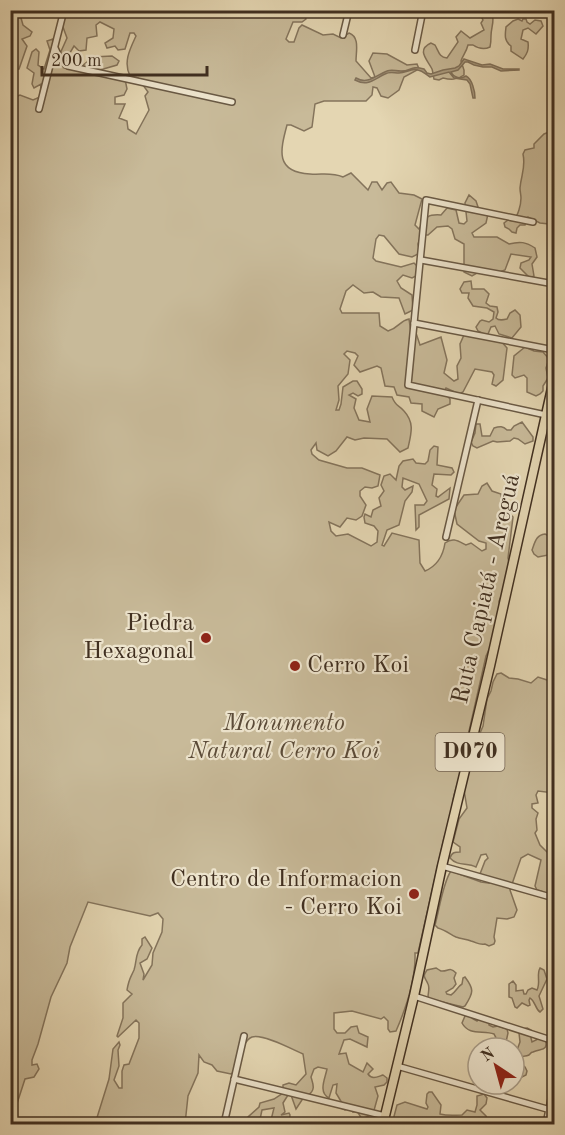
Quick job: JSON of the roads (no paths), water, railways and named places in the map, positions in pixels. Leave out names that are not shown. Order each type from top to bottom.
[{"type":"main road","name":"Ruta Capiatá - Areguá","points":[[384,1120],[555,379]]},
{"type":"street","points":[[39,109],[64,10]]},
{"type":"street","points":[[343,35],[349,10]]},
{"type":"street","points":[[415,50],[423,10]]},
{"type":"street","points":[[55,48],[61,61],[68,66],[232,102]]},
{"type":"street","points":[[534,222],[426,200],[408,386],[546,415]]},
{"type":"street","points":[[421,260],[555,284]]},
{"type":"street","points":[[414,323],[555,350]]},
{"type":"street","points":[[446,537],[478,400]]},
{"type":"street","points":[[442,866],[555,898]]},
{"type":"street","points":[[414,996],[555,1041]]},
{"type":"street","points":[[224,1125],[244,1035]]},
{"type":"street","points":[[398,1066],[552,1110]]},
{"type":"street","points":[[234,1079],[384,1120]]},
{"type":"street","points":[[546,1125],[552,1110],[555,1084]]},
{"type":"place","name":"Piedra Hexagonal","points":[[206,638]]},
{"type":"place","name":"Cerro Koi","points":[[295,666]]},
{"type":"place","name":"Centro de Informacion - Cerro Koi","points":[[414,894]]},
{"type":"park label","name":"Monumento Natural Cerro Koi","points":[[284,738]]}]
